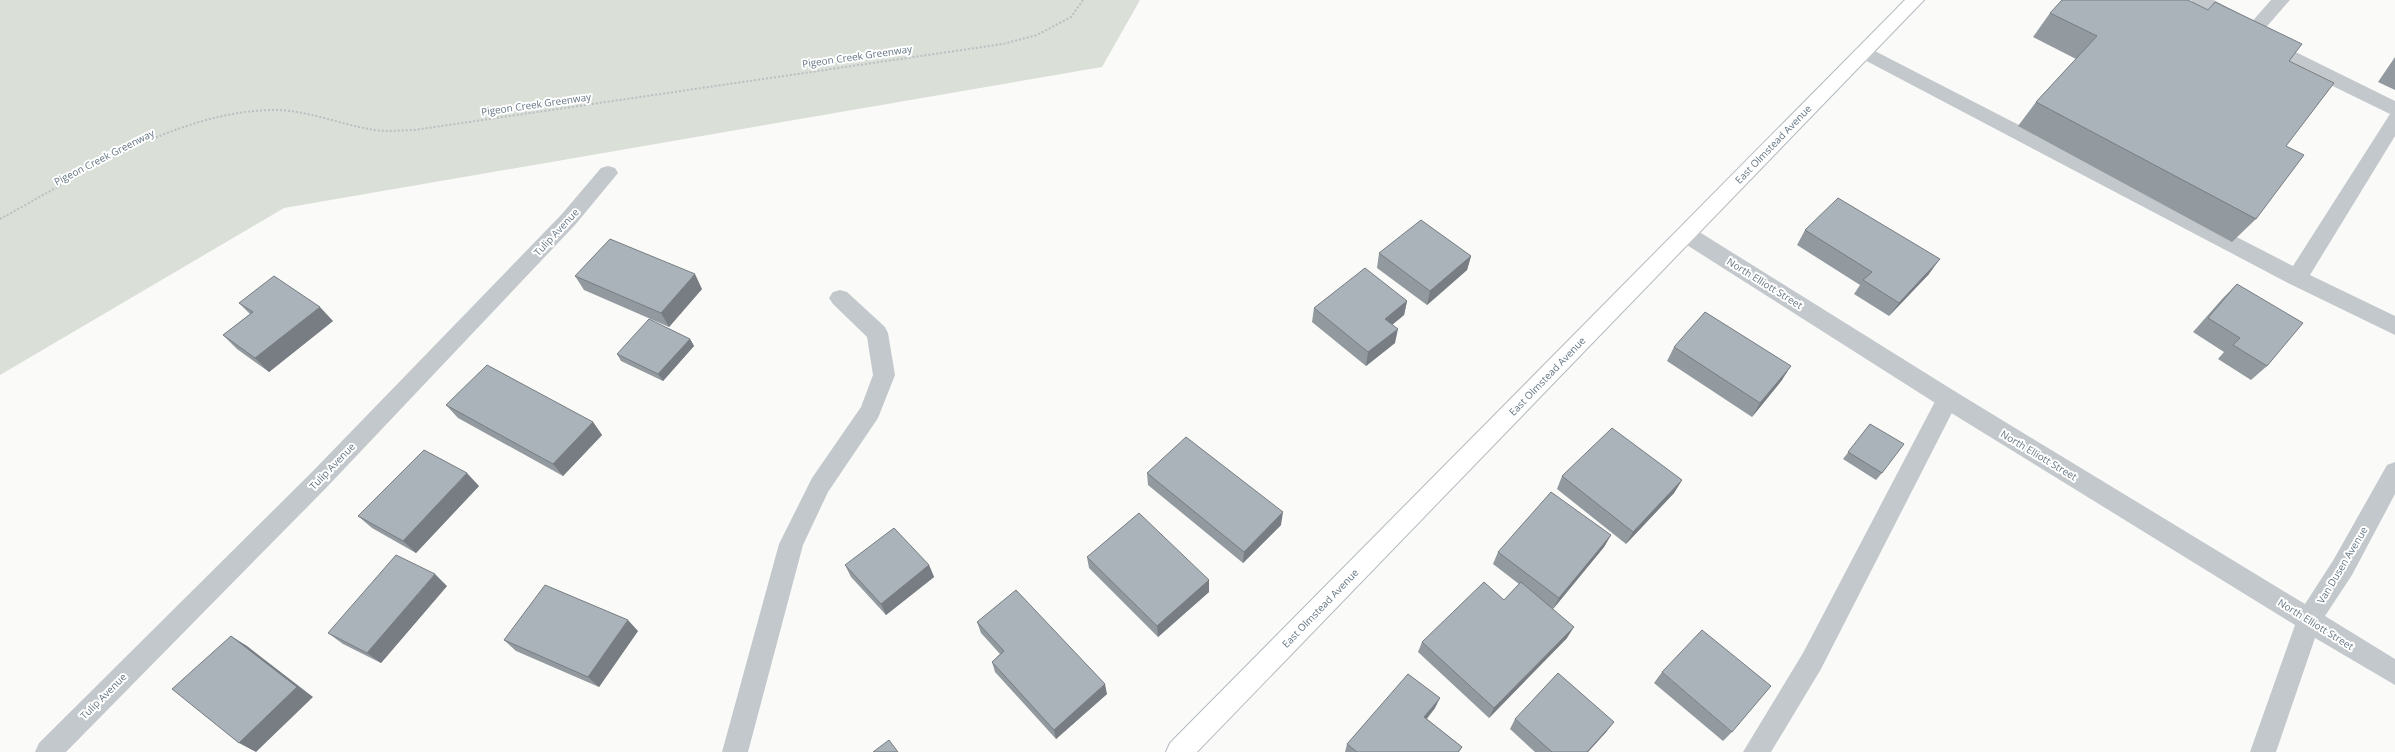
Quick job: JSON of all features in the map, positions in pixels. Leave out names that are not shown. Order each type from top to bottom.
[{"type":"street","name":"East Olmstead Avenue","points":[[1179,752],[1915,0]]},
{"type":"street","points":[[2200,0],[2255,29],[2268,47],[2395,109]]},
{"type":"street","points":[[2255,29],[2281,0]]},
{"type":"street","points":[[1864,52],[2297,278],[2395,326]]},
{"type":"street","points":[[2297,278],[2395,120]]},
{"type":"street","name":"Tulip Avenue","points":[[48,752],[319,480],[568,220],[608,173]]},
{"type":"street","name":"North Elliott Street","points":[[1686,234],[1948,399],[2395,673]]},
{"type":"street","points":[[735,752],[791,544],[820,485],[870,411],[884,375],[876,333],[840,298]]},
{"type":"street","points":[[1756,752],[1812,661],[1948,399]]},
{"type":"street","name":"Van Dusen Avenue","points":[[2262,752],[2308,619],[2343,567],[2395,472]]},
{"type":"path","name":"Pigeon Creek Greenway","points":[[0,219],[125,152],[208,121],[246,113],[276,110],[310,114],[376,131],[414,130],[1003,44],[1038,35],[1051,28],[1071,17],[1083,0]]},
{"type":"shaded area","points":[[0,0],[1140,0],[1102,67],[284,208],[0,375]]},
{"type":"building","points":[[2062,0],[2188,0],[2208,10],[2215,2],[2302,44],[2289,61],[2334,83],[2286,146],[2304,155],[2256,219],[2036,102],[2097,36],[2050,13]]},
{"type":"building","points":[[1838,198],[1940,259],[1899,303],[1863,280],[1872,272],[1805,230]]},
{"type":"building","points":[[1421,220],[1471,256],[1430,291],[1379,253]]},
{"type":"building","points":[[610,239],[695,274],[661,313],[575,276]]},
{"type":"building","points":[[1365,268],[1407,301],[1385,319],[1398,329],[1368,352],[1314,308]]},
{"type":"building","points":[[274,276],[320,307],[255,358],[223,335],[253,312],[239,303]]},
{"type":"building","points":[[2237,284],[2303,323],[2267,366],[2233,345],[2240,338],[2208,318]]},
{"type":"building","points":[[1705,312],[1791,366],[1760,403],[1674,347]]},
{"type":"building","points":[[649,319],[690,339],[658,374],[617,354]]},
{"type":"building","points":[[487,365],[593,422],[553,464],[446,405]]},
{"type":"building","points":[[1870,424],[1904,444],[1882,473],[1848,452]]},
{"type":"building","points":[[1612,428],[1682,480],[1633,532],[1562,476]]},
{"type":"building","points":[[1186,437],[1283,512],[1244,552],[1147,473]]},
{"type":"building","points":[[424,450],[467,473],[403,541],[358,516]]},
{"type":"building","points":[[1551,492],[1611,535],[1559,598],[1498,552]]},
{"type":"building","points":[[1139,513],[1209,580],[1157,626],[1087,557]]},
{"type":"building","points":[[894,528],[929,565],[881,604],[845,565]]},
{"type":"building","points":[[396,555],[435,574],[367,653],[328,633]]},
{"type":"building","points":[[1484,582],[1504,600],[1521,582],[1574,627],[1494,708],[1422,642]]},
{"type":"building","points":[[545,585],[628,620],[588,677],[504,640]]},
{"type":"building","points":[[1016,590],[1105,684],[1054,730],[992,662],[1004,651],[977,622]]},
{"type":"building","points":[[1702,630],[1771,686],[1732,732],[1662,672]]},
{"type":"building","points":[[231,636],[297,687],[239,743],[172,689]]},
{"type":"building","points":[[1558,673],[1614,722],[1587,752],[1552,752],[1515,719]]},
{"type":"building","points":[[1408,674],[1440,698],[1424,717],[1462,747],[1458,752],[1357,752],[1347,744]]},
{"type":"building","points":[[889,740],[898,752],[873,752]]}]
